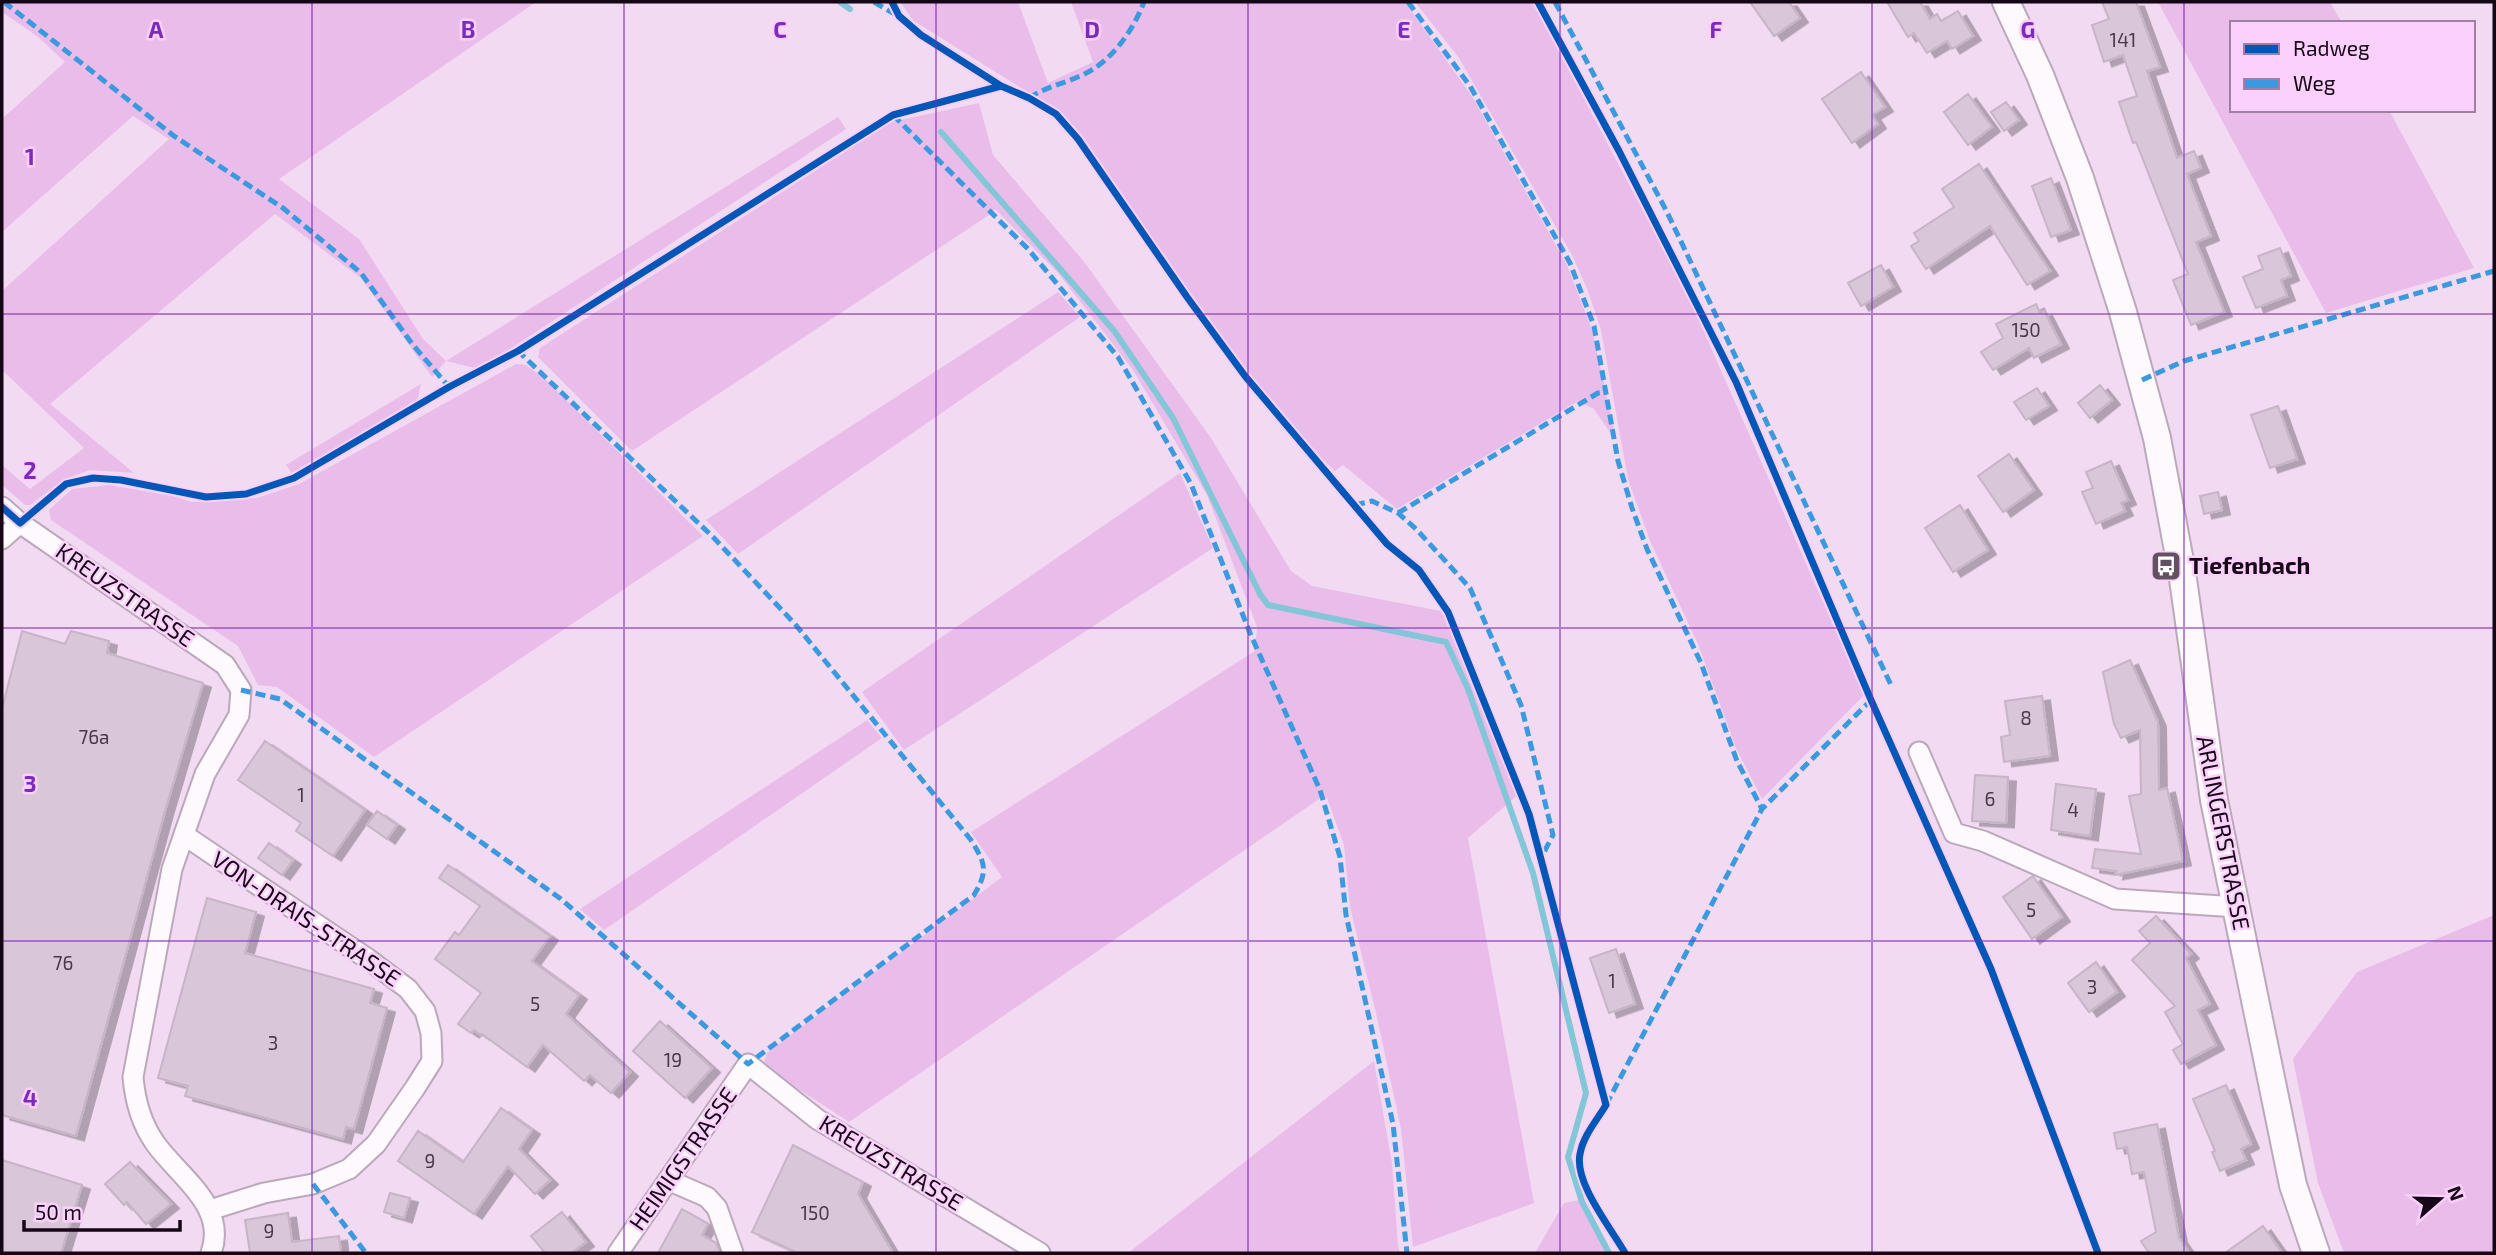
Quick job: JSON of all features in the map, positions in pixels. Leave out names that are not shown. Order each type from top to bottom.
[{"type":"main road","name":"ARLINGERSTRASSE","points":[[2006,2],[2045,85],[2080,178],[2123,312],[2149,408],[2169,496],[2214,800],[2293,1185],[2316,1253]]},
{"type":"street","name":"KREUZSTRASSE","points":[[2,507],[20,523],[225,665],[241,690],[239,715],[205,774],[184,835]]},
{"type":"street","points":[[2,539],[20,523]]},
{"type":"street","points":[[1919,752],[1954,833],[1983,841],[2115,900],[2237,907]]},
{"type":"street","points":[[184,835],[172,869],[133,1077],[134,1095],[141,1120],[154,1142],[210,1210],[213,1229],[211,1253]]},
{"type":"street","name":"VON-DRAIS-STRASSE","points":[[184,835],[369,959],[408,989],[425,1011],[431,1033],[432,1061],[376,1143],[349,1169],[313,1184],[264,1194],[210,1210]]},
{"type":"street","name":"KREUZSTRASSE","points":[[748,1065],[817,1119],[1040,1253]]},
{"type":"street","name":"HEIMIGSTRASSE","points":[[618,1253],[748,1065]]},
{"type":"street","points":[[668,1180],[707,1197],[717,1208],[733,1253]]},
{"type":"shaded area","points":[[2,2],[536,2],[279,179],[359,239],[423,339],[446,361],[432,377],[361,278],[275,214],[50,404],[134,473],[90,470],[65,479],[30,505],[25,505],[2,485],[2,465],[30,489],[84,448],[2,370],[2,291],[169,139],[133,116],[2,232],[2,119],[65,62],[37,36],[2,12]]},
{"type":"shaded area","points":[[900,2],[1018,2],[1048,83],[1093,62],[1071,2],[1405,2],[1473,98],[1567,265],[1592,330],[1614,429],[1609,431],[1594,409],[1578,401],[1397,509],[1343,465],[1335,471],[1311,448],[1249,376],[1063,114],[914,21]]},
{"type":"shaded area","points":[[1415,2],[1533,2],[1690,300],[1864,695],[1762,799],[1736,748],[1698,644],[1650,541],[1628,479],[1601,330],[1588,291],[1573,257],[1459,58]]},
{"type":"shaded area","points":[[2158,2],[2330,2],[2341,21],[2230,21],[2230,112],[2390,112],[2474,268],[2326,313]]},
{"type":"shaded area","points":[[979,103],[993,155],[1085,263],[1211,438],[1291,571],[1312,586],[1446,612],[1520,793],[1468,838],[1534,1203],[1413,1247],[1401,1129],[1350,907],[1344,845],[1327,798],[1319,799],[849,1122],[763,1066],[767,1053],[1002,877],[971,832],[1255,651],[1257,627],[1207,495],[1133,370],[1058,273],[995,209],[632,451],[538,357],[540,348],[891,122]]},
{"type":"shaded area","points":[[838,117],[846,129],[510,349],[475,368],[446,361]]},
{"type":"shaded area","points":[[1058,292],[1080,317],[738,554],[706,520]]},
{"type":"shaded area","points":[[516,364],[526,365],[546,380],[703,536],[374,757],[277,687],[258,685],[238,646],[51,520],[49,510],[72,489],[109,485],[192,502],[257,498],[299,484]]},
{"type":"shaded area","points":[[421,384],[417,402],[293,475],[286,465]]},
{"type":"shaded area","points":[[1180,473],[1213,548],[904,750],[862,692]]},
{"type":"shaded area","points":[[867,720],[882,738],[604,930],[580,909]]},
{"type":"shaded area","points":[[2494,915],[2494,1253],[2344,1253],[2318,1183],[2293,1059],[2357,972]]},
{"type":"shaded area","points":[[1374,1061],[1392,1163],[1400,1253],[1128,1253]]},
{"type":"shaded area","points":[[1584,1199],[1612,1253],[1535,1253],[1564,1203]]},
{"type":"building","points":[[1750,2],[1789,2],[1800,18],[1774,36]]},
{"type":"building","points":[[1887,2],[1920,2],[1930,19],[1937,14],[1941,21],[1958,11],[1973,36],[1952,49],[1947,41],[1927,53],[1914,33],[1908,37]]},
{"type":"building","points":[[2102,2],[2136,2],[2160,67],[2147,71],[2177,158],[2194,151],[2201,168],[2187,174],[2211,236],[2196,242],[2224,312],[2191,325],[2173,280],[2188,274],[2136,142],[2133,143],[2119,102],[2137,96],[2123,55],[2104,62],[2092,25],[2109,19]]},
{"type":"building","points":[[1861,72],[1885,107],[1872,115],[1878,124],[1852,143],[1822,99]]},
{"type":"building","points":[[1968,94],[1992,127],[1968,145],[1944,112]]},
{"type":"building","points":[[2006,102],[2019,120],[2004,131],[1991,112]]},
{"type":"building","points":[[1979,164],[2050,271],[2027,285],[1990,226],[1926,269],[1911,246],[1919,241],[1914,233],[1954,207],[1942,189]]},
{"type":"building","points":[[2051,178],[2071,230],[2051,237],[2032,186]]},
{"type":"building","points":[[2280,248],[2291,276],[2281,280],[2287,296],[2256,308],[2243,277],[2263,269],[2258,256]]},
{"type":"building","points":[[1881,265],[1893,287],[1861,306],[1848,283]]},
{"type":"building","points":[[2036,304],[2040,313],[2044,311],[2061,344],[2034,358],[2029,348],[1993,370],[1981,352],[2003,338],[1996,324]]},
{"type":"building","points":[[2100,385],[2112,400],[2090,418],[2078,403]]},
{"type":"building","points":[[2037,388],[2049,406],[2026,420],[2014,402]]},
{"type":"building","points":[[2278,406],[2297,459],[2270,468],[2251,415]]},
{"type":"building","points":[[2009,454],[2034,490],[2003,512],[1978,476]]},
{"type":"building","points":[[2111,461],[2128,500],[2121,503],[2125,511],[2096,524],[2082,492],[2093,488],[2086,472]]},
{"type":"building","points":[[2218,492],[2222,510],[2204,514],[2200,496]]},
{"type":"building","points":[[1960,505],[1988,550],[1953,572],[1925,528]]},
{"type":"building","points":[[22,631],[65,644],[71,631],[109,641],[107,653],[203,683],[76,1136],[2,1115],[2,709]]},
{"type":"building","points":[[2130,660],[2158,722],[2159,790],[2167,788],[2183,861],[2115,875],[2116,871],[2092,868],[2095,849],[2141,854],[2129,796],[2141,794],[2140,730],[2121,738],[2114,724],[2103,672]]},
{"type":"building","points":[[2042,696],[2050,756],[2004,762],[2001,737],[2010,735],[2005,701]]},
{"type":"building","points":[[265,741],[365,810],[333,856],[296,831],[301,823],[238,780]]},
{"type":"building","points":[[1975,775],[2008,777],[2006,823],[1972,821]]},
{"type":"building","points":[[2056,784],[2096,789],[2090,836],[2051,830]]},
{"type":"building","points":[[377,811],[397,825],[387,839],[367,825]]},
{"type":"building","points":[[269,843],[293,860],[282,875],[258,858]]},
{"type":"building","points":[[448,865],[550,936],[532,961],[579,995],[566,1014],[630,1072],[611,1093],[590,1075],[584,1081],[543,1045],[527,1067],[482,1034],[474,1030],[471,1033],[458,1024],[481,993],[435,959],[455,932],[459,935],[480,906],[439,878]]},
{"type":"building","points":[[2033,876],[2062,917],[2032,939],[2003,897]]},
{"type":"building","points":[[207,898],[256,912],[245,953],[374,989],[370,1003],[387,1008],[354,1129],[346,1127],[343,1139],[185,1096],[188,1086],[158,1078]]},
{"type":"building","points":[[2156,916],[2191,954],[2186,958],[2210,1004],[2198,1010],[2216,1045],[2181,1064],[2173,1050],[2183,1044],[2165,1012],[2175,1006],[2132,960],[2150,943],[2139,931]]},
{"type":"building","points":[[1616,949],[1635,1004],[1609,1013],[1590,958]]},
{"type":"building","points":[[2096,962],[2117,992],[2089,1012],[2068,983]]},
{"type":"building","points":[[660,1021],[712,1068],[685,1098],[633,1051]]},
{"type":"building","points":[[2226,1085],[2251,1144],[2241,1149],[2246,1160],[2220,1171],[2212,1152],[2215,1151],[2193,1099]]},
{"type":"building","points":[[501,1108],[532,1130],[519,1149],[550,1180],[535,1194],[508,1166],[474,1214],[398,1161],[418,1131],[463,1162]]},
{"type":"building","points":[[2157,1124],[2179,1238],[2189,1253],[2149,1253],[2141,1241],[2156,1232],[2144,1172],[2132,1174],[2127,1147],[2117,1149],[2114,1133]]},
{"type":"building","points":[[793,1145],[863,1182],[858,1194],[893,1253],[798,1253],[752,1232]]},
{"type":"building","points":[[2,1160],[82,1185],[61,1253],[2,1253]]},
{"type":"building","points":[[130,1162],[171,1204],[146,1224],[127,1202],[124,1205],[105,1184]]},
{"type":"building","points":[[390,1193],[410,1198],[404,1218],[384,1212]]},
{"type":"building","points":[[682,1209],[708,1224],[702,1235],[716,1243],[720,1253],[658,1253]]},
{"type":"building","points":[[562,1212],[586,1242],[571,1253],[545,1253],[531,1236]]},
{"type":"building","points":[[288,1213],[292,1242],[339,1236],[341,1253],[250,1253],[245,1220]]},
{"type":"building","points":[[2263,1226],[2282,1253],[2225,1253]]},
{"type":"waterway","points":[[840,2],[850,9]]},
{"type":"waterway","points":[[941,132],[1115,332],[1173,418],[1260,594],[1268,605],[1446,642],[1468,689],[1533,873],[1586,1093],[1568,1157],[1582,1202],[1609,1253]]},
{"type":"marked path","points":[[4,2],[174,136],[283,208],[361,273],[413,345],[449,387]]},
{"type":"marked path","points":[[874,2],[898,16]]},
{"type":"marked path","points":[[1029,98],[1091,71],[1111,55],[1134,24],[1144,2]]},
{"type":"marked path","points":[[1408,2],[1470,86],[1570,263],[1594,326],[1618,461],[1632,508],[1647,549],[1701,663],[1737,761],[1762,809]]},
{"type":"marked path","points":[[1555,2],[1667,212],[1891,685]]},
{"type":"marked path","points":[[893,115],[1028,249],[1118,357],[1191,484],[1250,633],[1320,790],[1340,857],[1346,915],[1393,1124],[1407,1253]]},
{"type":"marked path","points":[[2142,380],[2184,361],[2494,271]]},
{"type":"marked path","points":[[241,690],[280,699],[561,899],[748,1064],[974,895],[982,879],[983,867],[971,840],[795,624],[713,537],[518,351]]},
{"type":"marked path","points":[[1398,513],[1598,393],[1607,392]]},
{"type":"marked path","points":[[1355,505],[1372,501],[1398,513],[1470,588],[1521,705],[1553,835],[1542,856]]},
{"type":"marked path","points":[[1606,1105],[1762,809],[1871,700]]},
{"type":"marked path","points":[[313,1184],[366,1253]]},
{"type":"cycle path","points":[[892,2],[899,16],[921,35],[1001,86],[1056,114],[1078,139],[1245,376],[1387,544],[1419,570],[1448,612],[1529,814],[1606,1105],[1584,1141],[1580,1166],[1588,1191],[1625,1253]]},
{"type":"cycle path","points":[[1538,2],[1619,151],[1736,382],[1871,700],[1991,969],[2098,1253]]},
{"type":"cycle path","points":[[2,507],[20,523],[66,484],[93,478],[121,480],[206,497],[246,494],[294,478],[449,387],[518,351],[893,115],[1001,86]]},
{"type":"place","name":"Tiefenbach","points":[[2166,566]]}]
